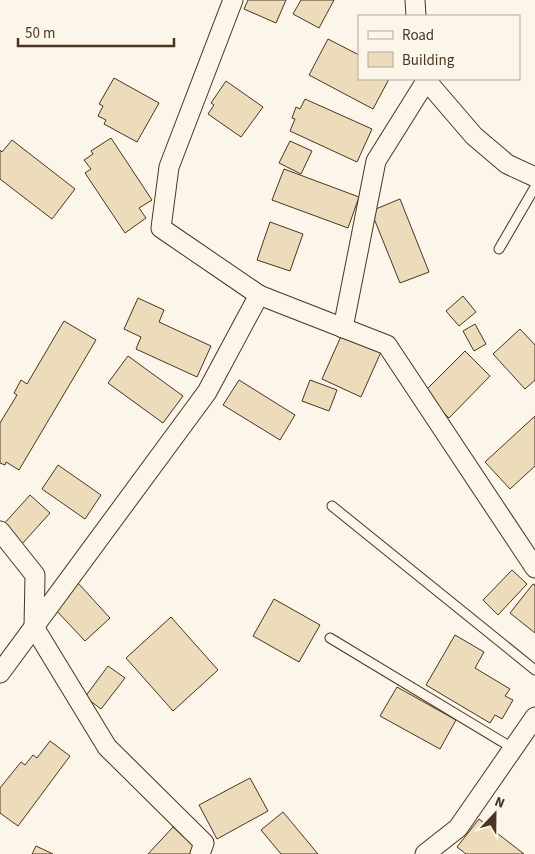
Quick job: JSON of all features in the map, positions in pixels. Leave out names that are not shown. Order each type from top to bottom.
[{"type":"street","points":[[233,0],[168,167],[161,228],[259,295],[387,345],[535,568]]},
{"type":"street","points":[[415,0],[416,15]]},
{"type":"street","points":[[343,328],[376,161],[426,80],[474,136],[507,164],[535,177]]},
{"type":"street","points":[[0,673],[207,392],[259,295]]},
{"type":"street","points":[[0,531],[35,575],[34,627],[106,747],[204,843],[200,854]]},
{"type":"street","points":[[425,854],[458,828],[535,717]]},
{"type":"lane","points":[[499,249],[535,187]]},
{"type":"lane","points":[[332,506],[535,670]]},
{"type":"lane","points":[[330,638],[514,749]]},
{"type":"building","points":[[248,0],[286,0],[276,23],[244,9]]},
{"type":"building","points":[[301,0],[334,0],[319,28],[293,14]]},
{"type":"building","points":[[328,39],[358,54],[358,80],[388,80],[373,109],[309,75]]},
{"type":"building","points":[[114,78],[159,103],[137,142],[104,124],[106,120],[98,116],[103,106],[99,104]]},
{"type":"building","points":[[226,81],[263,107],[241,137],[208,114],[214,105],[211,103]]},
{"type":"building","points":[[305,99],[372,129],[357,162],[290,131],[295,119],[292,118],[296,107],[300,109]]},
{"type":"building","points":[[111,138],[152,200],[139,208],[146,218],[125,233],[85,173],[91,169],[84,160],[93,154],[91,151]]},
{"type":"building","points":[[12,140],[75,189],[52,219],[0,179],[0,150],[2,152]]},
{"type":"building","points":[[290,141],[312,151],[301,174],[279,163]]},
{"type":"building","points":[[284,169],[359,197],[348,228],[272,200]]},
{"type":"building","points":[[400,199],[429,272],[400,283],[371,211]]},
{"type":"building","points":[[270,222],[303,234],[290,271],[257,260]]},
{"type":"building","points":[[463,296],[476,312],[459,326],[446,311]]},
{"type":"building","points":[[138,298],[164,310],[159,322],[211,346],[197,377],[136,349],[141,337],[124,329]]},
{"type":"building","points":[[64,321],[96,340],[19,470],[6,462],[5,465],[0,463],[0,423],[17,395],[14,393],[21,380],[27,384]]},
{"type":"building","points":[[475,324],[486,344],[474,351],[463,331]]},
{"type":"building","points":[[520,329],[535,345],[535,380],[525,389],[493,354]]},
{"type":"building","points":[[342,334],[381,352],[361,397],[322,379]]},
{"type":"building","points":[[465,351],[490,376],[449,418],[423,393]]},
{"type":"building","points":[[128,356],[183,396],[163,423],[108,383]]},
{"type":"building","points":[[239,380],[295,415],[280,440],[223,405]]},
{"type":"building","points":[[310,380],[337,390],[329,411],[302,401]]},
{"type":"building","points":[[535,416],[535,466],[510,489],[485,462]]},
{"type":"building","points":[[58,465],[101,495],[85,519],[42,489]]},
{"type":"building","points":[[30,495],[50,513],[22,544],[2,526]]},
{"type":"building","points":[[512,570],[527,584],[498,615],[483,600]]},
{"type":"building","points":[[78,583],[110,618],[85,641],[53,607]]},
{"type":"building","points":[[533,584],[535,585],[535,633],[510,613]]},
{"type":"building","points":[[274,599],[320,625],[299,662],[253,636]]},
{"type":"building","points":[[171,617],[218,670],[173,711],[126,658]]},
{"type":"building","points":[[455,635],[484,652],[475,668],[510,689],[505,696],[513,700],[502,719],[495,715],[490,723],[426,685]]},
{"type":"building","points":[[108,666],[125,678],[101,709],[85,697]]},
{"type":"building","points":[[397,687],[456,720],[440,749],[380,716]]},
{"type":"building","points":[[50,741],[70,756],[18,826],[0,813],[0,788],[21,762],[25,765],[33,755],[37,758]]},
{"type":"building","points":[[250,778],[268,811],[217,839],[199,805]]},
{"type":"building","points":[[283,812],[318,854],[281,854],[261,830]]},
{"type":"building","points":[[479,819],[524,854],[466,854],[457,847]]},
{"type":"building","points":[[173,827],[197,849],[193,854],[148,854]]},
{"type":"building","points":[[36,846],[53,854],[32,854]]}]
